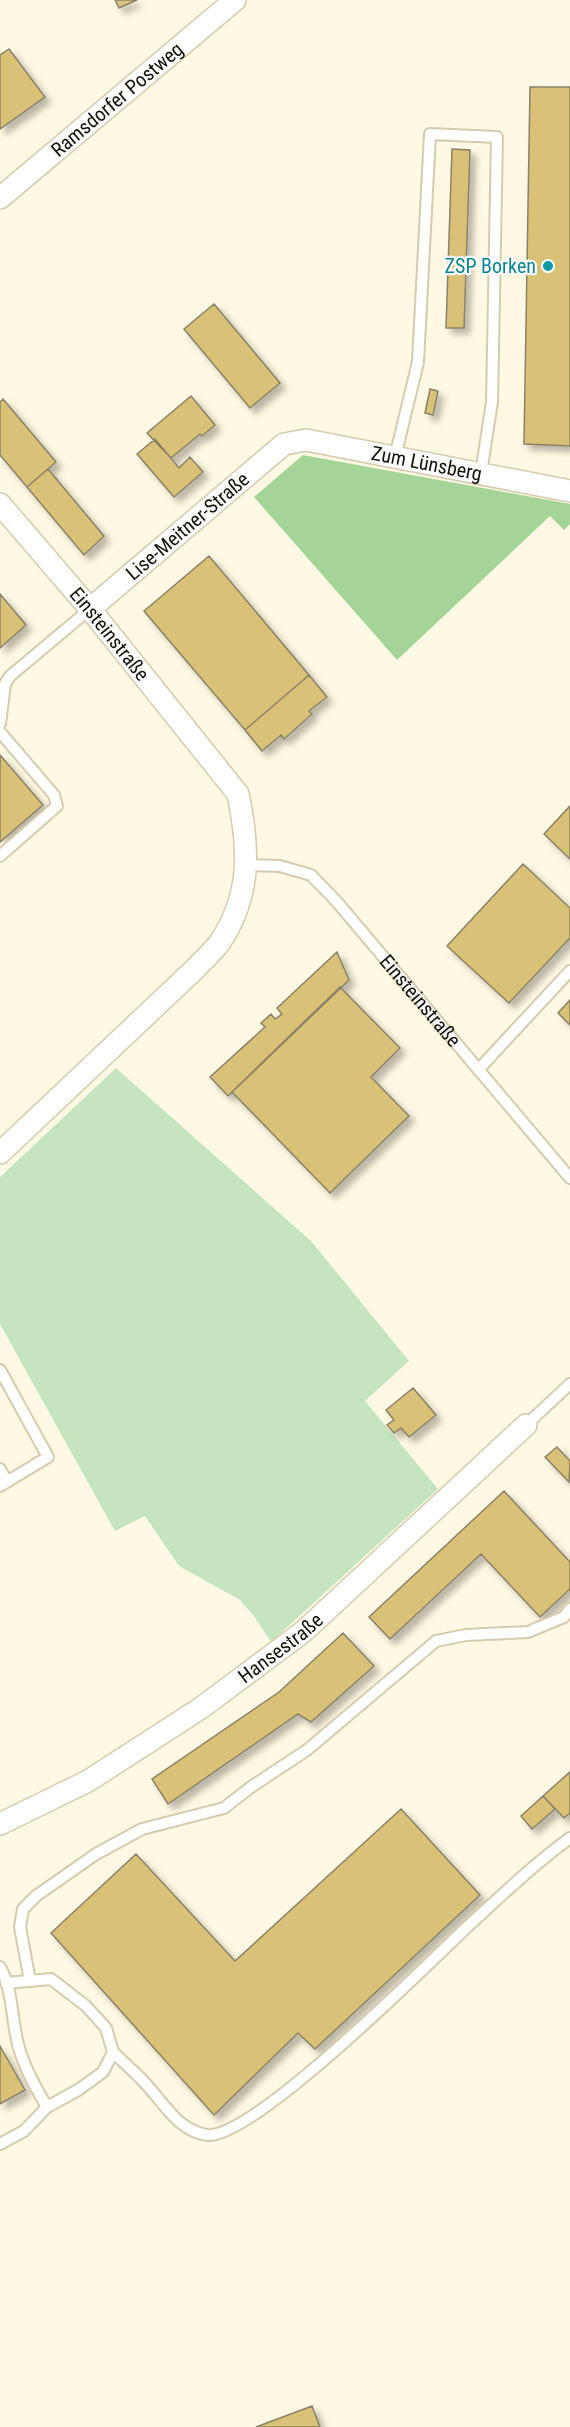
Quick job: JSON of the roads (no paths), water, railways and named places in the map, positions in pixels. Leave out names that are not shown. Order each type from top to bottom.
[{"type":"street","name":"Ramsdorfer Postweg","points":[[0,198],[235,0]]},
{"type":"street","name":"Zum Lünsberg","points":[[284,444],[306,441],[570,491]]},
{"type":"street","name":"Lise-Meitner-Straße","points":[[90,609],[284,444]]},
{"type":"street","name":"Einsteinstraße","points":[[0,504],[90,609],[238,794],[246,830],[248,865],[237,906],[220,942],[195,969],[0,1153]]},
{"type":"street","name":"Hansestraße","points":[[0,1824],[88,1781],[201,1708],[303,1632],[526,1425]]},
{"type":"lane","points":[[394,457],[418,362],[430,134],[497,137],[492,402],[481,473]]},
{"type":"lane","points":[[0,724],[5,684],[10,676],[90,609]]},
{"type":"lane","points":[[0,732],[54,795],[57,806],[0,856]]},
{"type":"lane","name":"Einsteinstraße","points":[[248,865],[280,866],[311,875],[570,1178]]},
{"type":"lane","points":[[478,1070],[570,970]]},
{"type":"lane","points":[[0,1370],[48,1457],[4,1484],[0,1468]]},
{"type":"lane","points":[[526,1425],[570,1384]]},
{"type":"lane","points":[[30,1981],[20,1927],[23,1909],[36,1896],[96,1854],[142,1829],[224,1808],[251,1787],[308,1750],[436,1641],[466,1635],[528,1632],[564,1617],[570,1609]]},
{"type":"lane","points":[[6,1983],[51,1979],[86,2006],[106,2028],[112,2052],[187,2128],[208,2135],[244,2122],[331,2055],[470,1925],[570,1838]]},
{"type":"lane","points":[[0,1967],[6,1983],[18,2047],[28,2073],[47,2107]]},
{"type":"lane","points":[[0,2144],[24,2131],[47,2107],[78,2090],[103,2072],[112,2052]]},
{"type":"place","name":"ZSP Borken","points":[[548,266]]}]
